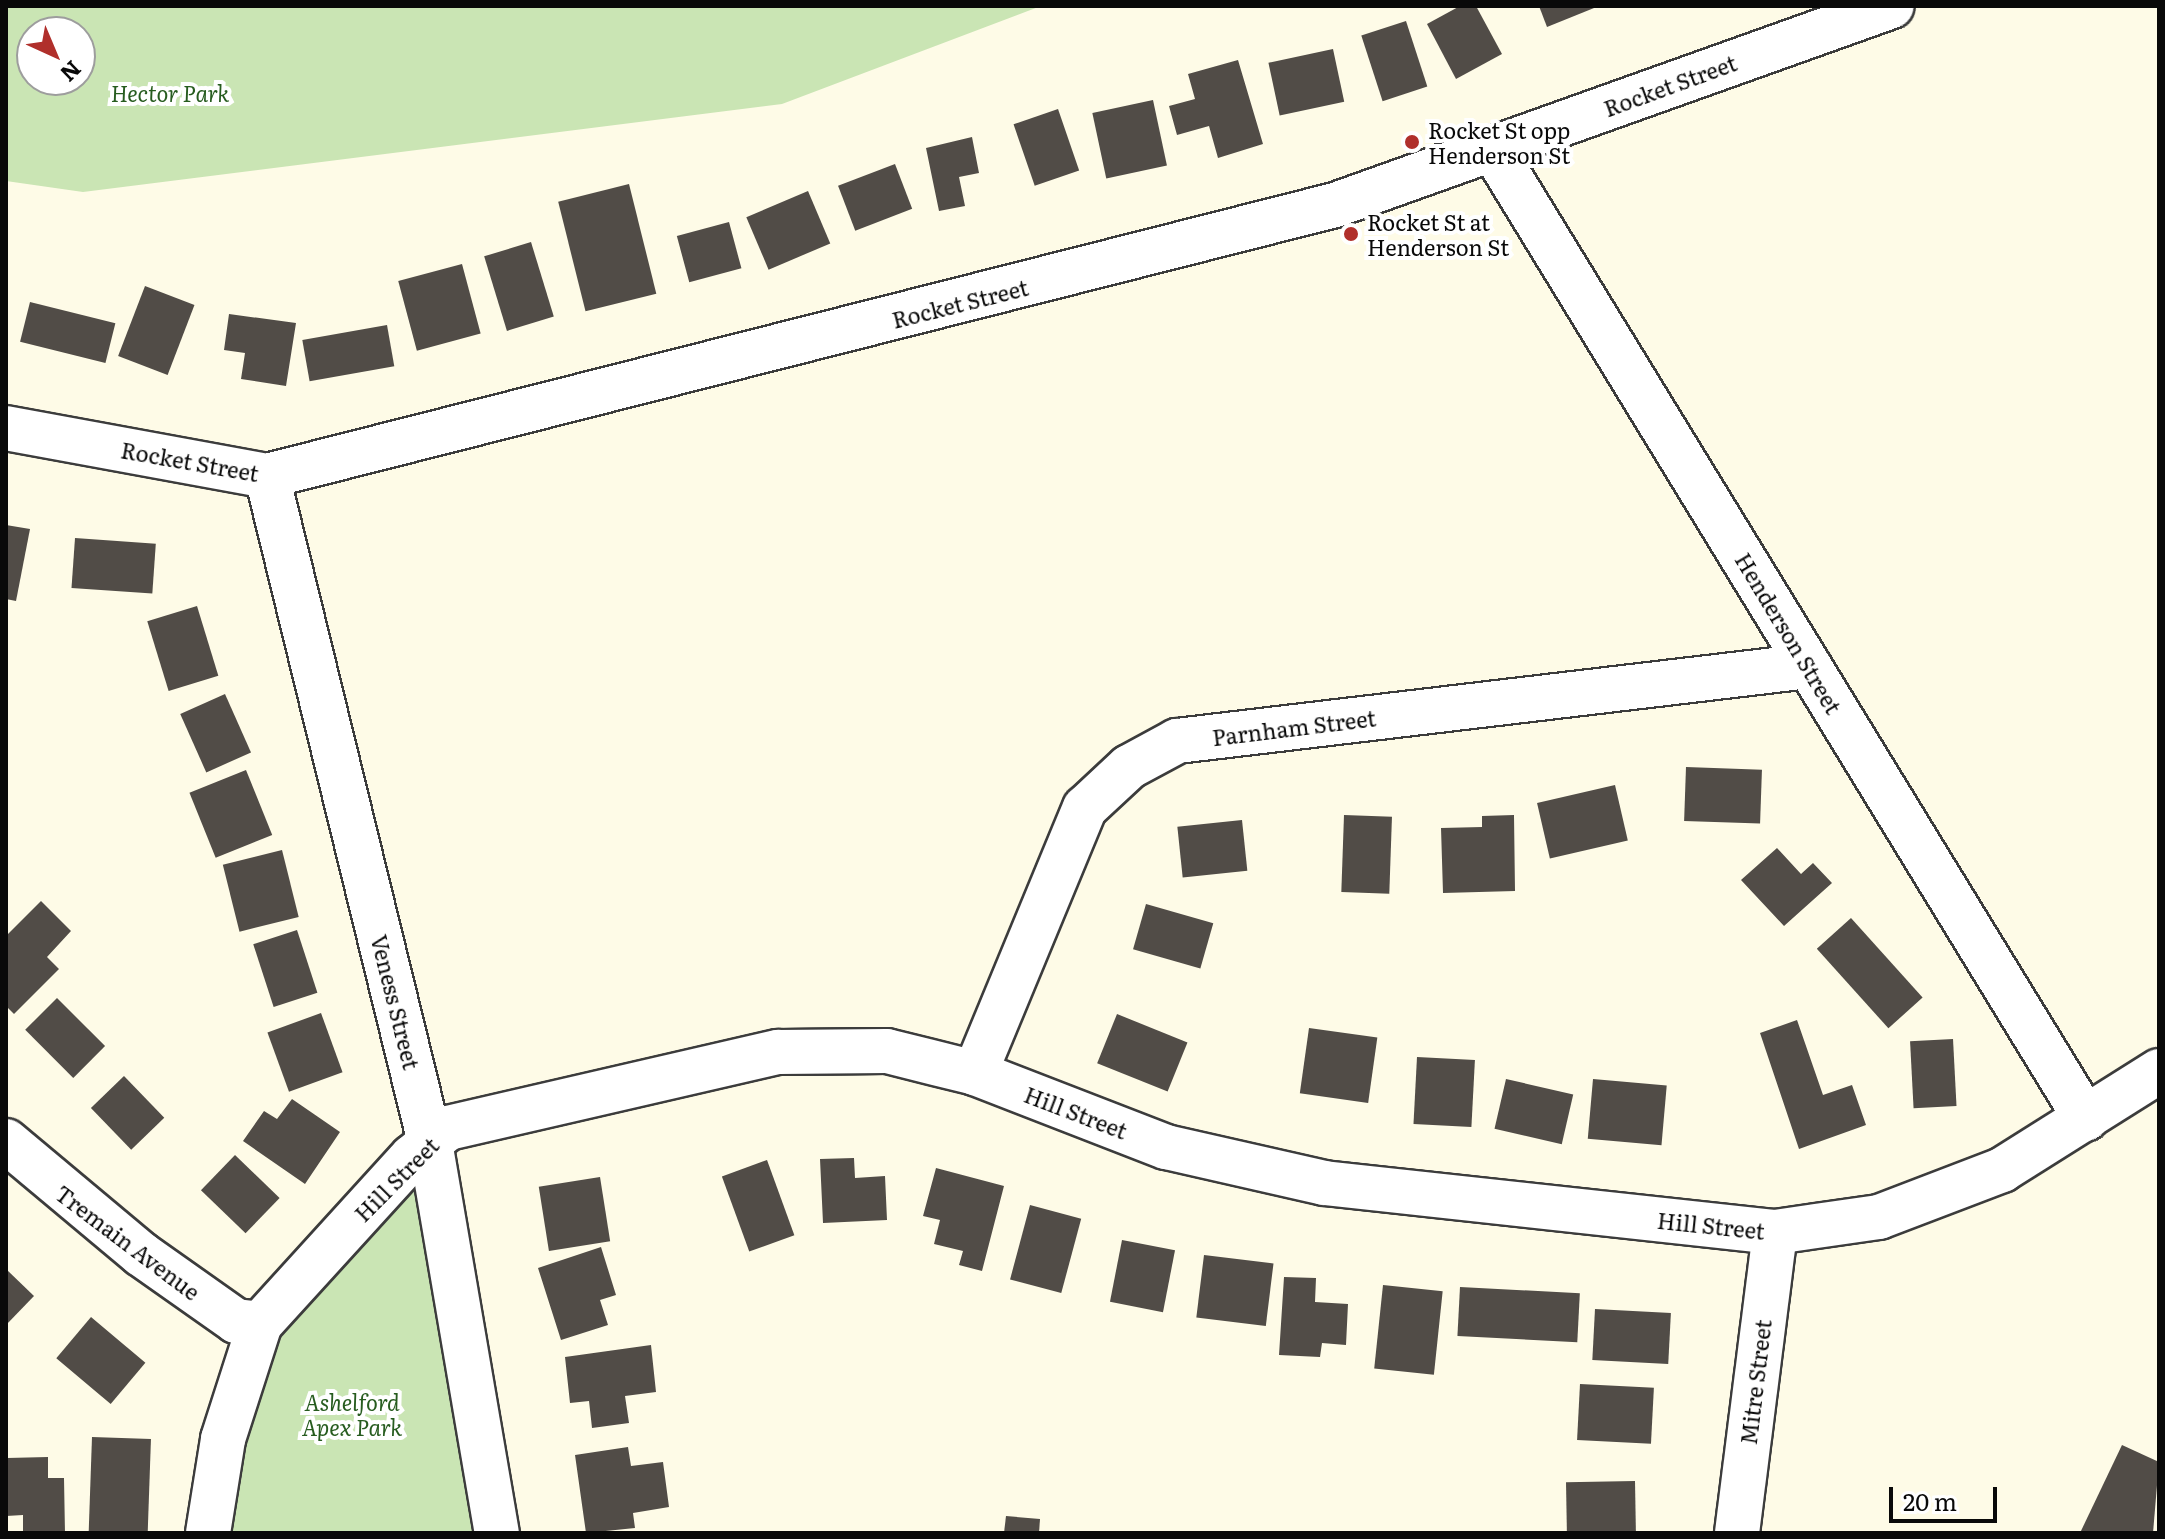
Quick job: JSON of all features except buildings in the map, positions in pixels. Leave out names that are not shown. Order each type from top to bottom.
[{"type":"street","name":"Rocket Street","points":[[6,428],[267,476],[1335,205],[1892,6]]},
{"type":"street","name":"Henderson Street","points":[[1492,148],[2086,1119]]},
{"type":"street","name":"Veness Street","points":[[267,476],[430,1142],[497,1533]]},
{"type":"street","name":"Parnham Street","points":[[975,1073],[1085,808],[1129,767],[1177,741],[1809,666]]},
{"type":"street","name":"Hill Street","points":[[208,1533],[223,1439],[260,1324],[430,1142],[448,1128],[778,1052],[887,1051],[975,1073],[1166,1147],[1324,1183],[1775,1232],[1879,1217],[2002,1170],[2159,1071]]},
{"type":"street","name":"Tremain Avenue","points":[[6,1141],[141,1254],[236,1321],[260,1324]]},
{"type":"street","name":"Mitre Street","points":[[1737,1533],[1775,1232]]},
{"type":"green space","name":"Hector Park","points":[[6,6],[1041,6],[782,104],[83,192],[6,181]]},
{"type":"green space","name":"Ashelford Apex Park","points":[[430,1142],[490,1533],[208,1533],[236,1389]]},
{"type":"place","name":"Rocket St opp Henderson St","points":[[1412,142]]},
{"type":"place","name":"Rocket St at Henderson St","points":[[1351,234]]}]
